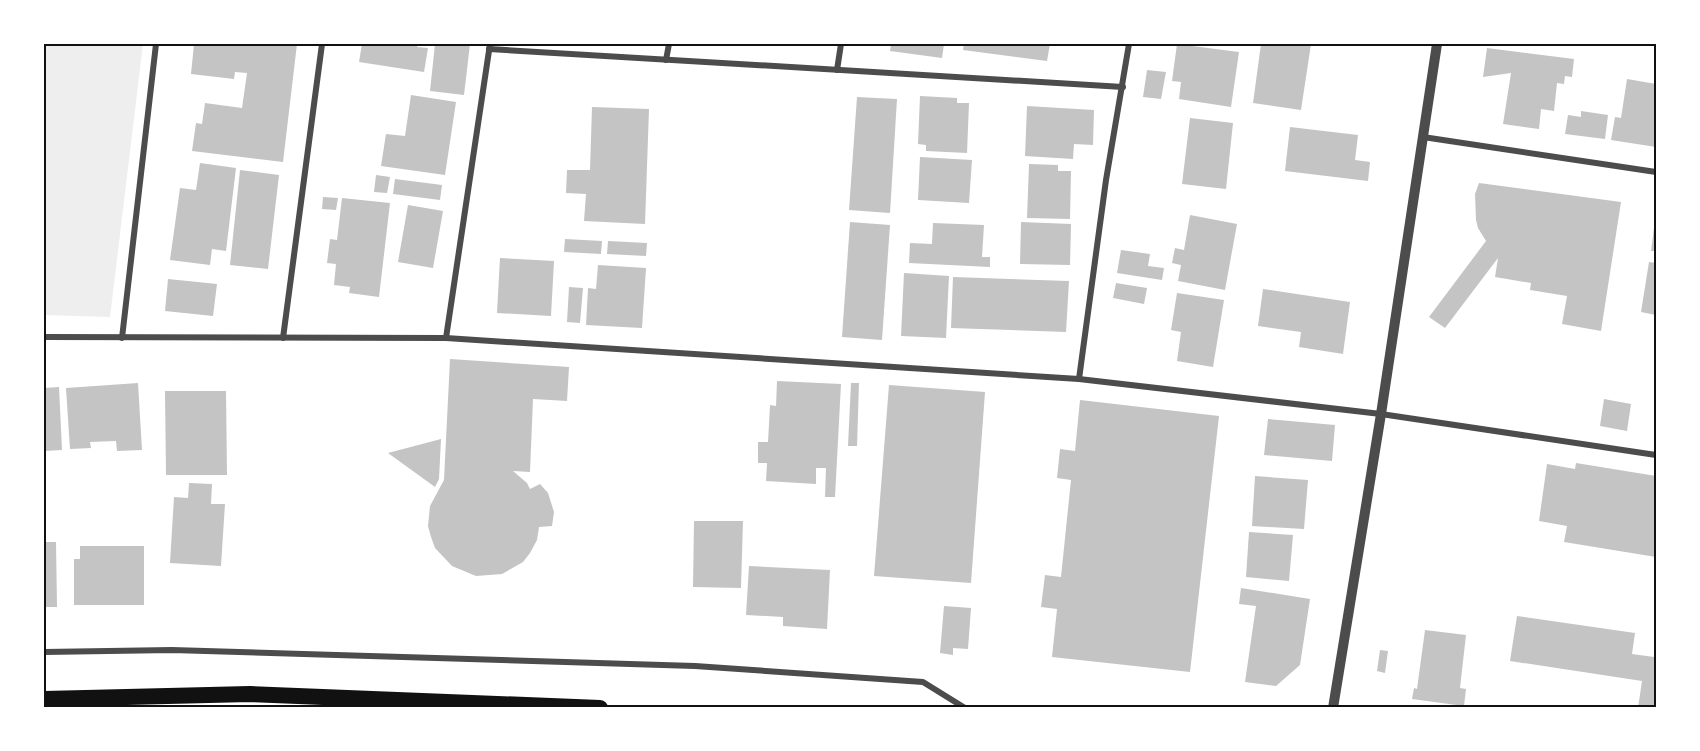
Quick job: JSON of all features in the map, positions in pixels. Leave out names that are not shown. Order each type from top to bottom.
[{"type":"highway","points":[[44,699],[250,694],[600,708]]},
{"type":"street","points":[[122,338],[156,44]]},
{"type":"street","points":[[283,338],[322,44]]},
{"type":"street","points":[[666,60],[669,44]]},
{"type":"street","points":[[837,70],[841,44]]},
{"type":"street","points":[[1079,379],[1106,180],[1130,44]]},
{"type":"street","points":[[1333,708],[1381,414],[1437,44]]},
{"type":"street","points":[[446,338],[490,46],[666,60],[1123,87]]},
{"type":"street","points":[[1423,137],[1656,172]]},
{"type":"street","points":[[44,338],[446,338],[1079,379],[1381,414],[1656,456]]},
{"type":"street","points":[[44,652],[171,650],[695,666],[922,682],[965,708]]},
{"type":"shaded area","points":[[44,44],[143,44],[110,317],[44,315]]},
{"type":"building","points":[[194,44],[297,44],[283,162],[192,151],[196,123],[202,124],[205,103],[242,108],[247,73],[235,72],[234,79],[191,74]]},
{"type":"building","points":[[362,44],[418,44],[417,47],[428,48],[424,72],[359,62]]},
{"type":"building","points":[[435,44],[470,44],[464,95],[430,91]]},
{"type":"building","points":[[891,44],[944,44],[942,58],[890,51]]},
{"type":"building","points":[[964,44],[1050,44],[1047,61],[963,50]]},
{"type":"building","points":[[1177,44],[1239,52],[1231,107],[1179,99],[1181,82],[1172,81]]},
{"type":"building","points":[[1261,44],[1311,44],[1301,110],[1253,103]]},
{"type":"building","points":[[1487,48],[1574,59],[1572,77],[1565,76],[1564,84],[1557,83],[1554,111],[1541,109],[1539,129],[1503,124],[1511,73],[1483,77]]},
{"type":"building","points":[[1147,70],[1166,72],[1161,99],[1143,97]]},
{"type":"building","points":[[1627,79],[1656,84],[1656,147],[1611,140],[1615,117],[1621,118]]},
{"type":"building","points":[[411,95],[456,102],[445,175],[381,166],[386,134],[405,136]]},
{"type":"building","points":[[920,96],[957,98],[957,103],[969,103],[967,153],[926,151],[926,145],[918,144]]},
{"type":"building","points":[[857,97],[897,99],[890,213],[849,210]]},
{"type":"building","points":[[1027,106],[1094,110],[1093,145],[1074,144],[1073,159],[1025,156]]},
{"type":"building","points":[[592,107],[649,109],[645,224],[584,221],[586,194],[566,193],[567,170],[590,170]]},
{"type":"building","points":[[1581,111],[1608,115],[1605,139],[1565,134],[1568,115],[1581,117]]},
{"type":"building","points":[[1190,118],[1233,123],[1226,189],[1182,184]]},
{"type":"building","points":[[1290,127],[1358,135],[1355,160],[1370,162],[1368,181],[1285,171]]},
{"type":"building","points":[[920,157],[972,160],[969,203],[918,200]]},
{"type":"building","points":[[200,163],[236,168],[226,251],[212,249],[210,265],[170,260],[180,188],[196,190]]},
{"type":"building","points":[[1029,164],[1058,165],[1058,171],[1071,171],[1070,219],[1027,218]]},
{"type":"building","points":[[240,170],[279,175],[268,269],[230,265]]},
{"type":"building","points":[[376,175],[390,177],[387,193],[374,192]]},
{"type":"building","points":[[395,179],[442,185],[440,200],[393,194]]},
{"type":"building","points":[[1479,183],[1621,202],[1601,331],[1562,324],[1567,296],[1530,290],[1531,283],[1495,277],[1498,258],[1445,328],[1429,317],[1486,241],[1476,220],[1475,194]]},
{"type":"building","points":[[323,197],[338,198],[336,210],[322,209]]},
{"type":"building","points":[[342,198],[390,203],[379,297],[349,293],[350,287],[334,285],[336,264],[327,263],[330,239],[337,240]]},
{"type":"building","points":[[408,205],[443,211],[433,268],[398,262]]},
{"type":"building","points":[[1190,215],[1237,224],[1225,290],[1178,281],[1181,265],[1172,263],[1175,248],[1184,250]]},
{"type":"building","points":[[1655,220],[1656,251],[1651,251]]},
{"type":"building","points":[[850,222],[890,225],[882,340],[842,337]]},
{"type":"building","points":[[1021,222],[1071,224],[1070,265],[1020,264]]},
{"type":"building","points":[[933,223],[984,225],[982,257],[990,257],[990,267],[909,263],[910,243],[932,244]]},
{"type":"building","points":[[565,239],[602,241],[601,254],[564,252]]},
{"type":"building","points":[[608,241],[647,243],[646,256],[607,254]]},
{"type":"building","points":[[1121,250],[1150,254],[1148,266],[1164,268],[1162,280],[1117,273]]},
{"type":"building","points":[[500,258],[554,261],[551,316],[497,313]]},
{"type":"building","points":[[1649,262],[1656,263],[1656,315],[1641,312]]},
{"type":"building","points":[[598,265],[646,268],[642,328],[586,325],[588,288],[596,289]]},
{"type":"building","points":[[904,273],[949,276],[946,338],[901,336]]},
{"type":"building","points":[[953,277],[1069,281],[1066,332],[951,328]]},
{"type":"building","points":[[168,279],[217,284],[213,316],[165,311]]},
{"type":"building","points":[[1116,283],[1147,288],[1144,304],[1113,298]]},
{"type":"building","points":[[569,287],[583,288],[580,323],[567,322]]},
{"type":"building","points":[[1263,289],[1350,302],[1343,354],[1299,347],[1301,332],[1258,326]]},
{"type":"building","points":[[1177,293],[1224,300],[1213,367],[1177,361],[1181,332],[1171,330]]},
{"type":"building","points":[[450,359],[569,367],[567,401],[533,399],[530,472],[513,471],[527,483],[530,489],[540,484],[548,493],[554,512],[552,526],[539,527],[537,540],[523,562],[502,574],[476,576],[452,566],[435,548],[428,526],[430,506],[444,480]]},
{"type":"building","points":[[777,381],[841,384],[835,497],[825,497],[826,468],[816,468],[816,484],[766,481],[767,463],[758,463],[758,442],[768,442],[770,405],[776,406]]},
{"type":"building","points":[[138,383],[142,450],[117,451],[116,441],[90,442],[91,448],[70,449],[66,388]]},
{"type":"building","points":[[851,383],[859,383],[857,446],[848,446]]},
{"type":"building","points":[[889,385],[985,392],[971,583],[874,576]]},
{"type":"building","points":[[59,387],[62,450],[44,451],[44,388]]},
{"type":"building","points":[[165,391],[226,391],[227,475],[166,475]]},
{"type":"building","points":[[1604,399],[1631,404],[1627,431],[1600,426]]},
{"type":"building","points":[[1080,400],[1219,416],[1190,672],[1052,657],[1057,609],[1041,607],[1045,575],[1061,577],[1071,480],[1057,478],[1060,449],[1075,451]]},
{"type":"building","points":[[1268,419],[1335,425],[1332,461],[1264,455]]},
{"type":"building","points":[[441,439],[439,479],[435,487],[388,453]]},
{"type":"building","points":[[1576,463],[1656,476],[1656,557],[1564,542],[1567,526],[1539,521],[1547,464],[1575,469]]},
{"type":"building","points":[[1255,476],[1308,480],[1304,529],[1252,526]]},
{"type":"building","points":[[189,483],[212,484],[211,504],[225,504],[221,566],[170,563],[174,497],[188,498]]},
{"type":"building","points":[[694,521],[743,521],[741,588],[693,587]]},
{"type":"building","points":[[1249,532],[1293,535],[1289,581],[1246,577]]},
{"type":"building","points":[[44,542],[56,542],[57,607],[44,607]]},
{"type":"building","points":[[80,546],[144,546],[144,605],[74,605],[74,559],[80,559]]},
{"type":"building","points":[[749,566],[830,570],[827,629],[783,626],[783,617],[746,615]]},
{"type":"building","points":[[1241,588],[1310,599],[1300,665],[1276,686],[1245,682],[1256,606],[1239,604]]},
{"type":"building","points":[[944,606],[971,608],[968,649],[953,648],[953,655],[940,653]]},
{"type":"building","points":[[1517,616],[1635,633],[1632,654],[1654,657],[1656,661],[1656,708],[1638,708],[1642,681],[1510,661]]},
{"type":"building","points":[[1425,630],[1466,635],[1460,688],[1466,689],[1464,706],[1412,699],[1414,688],[1417,689]]},
{"type":"building","points":[[1380,650],[1388,651],[1385,673],[1377,671]]}]
